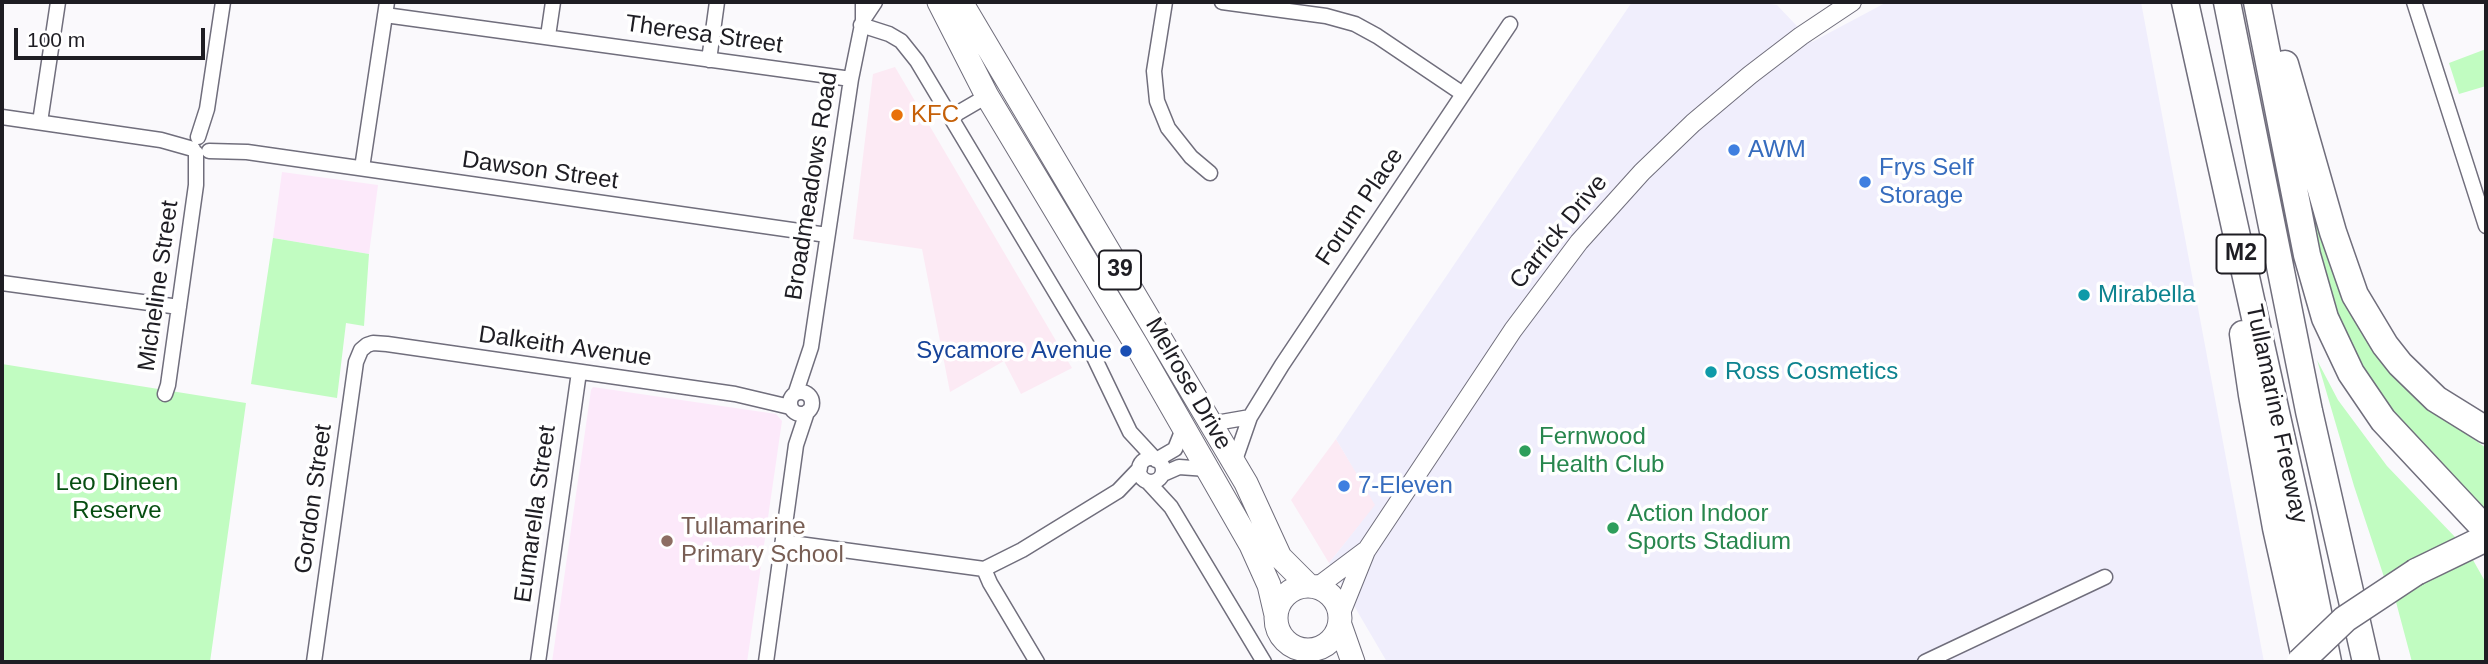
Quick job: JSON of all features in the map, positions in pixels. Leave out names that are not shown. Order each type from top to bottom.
[{"type":"highway","points":[[2185,2],[2237,287],[2252,395],[2276,528],[2306,662]]},
{"type":"highway","name":"Tullamarine Freeway","points":[[2185,2],[2294,494],[2328,662]]},
{"type":"highway","name":"Tullamarine Freeway","points":[[2227,2],[2306,398],[2366,662]]},
{"type":"highway","points":[[2258,2],[2314,287],[2325,318],[2346,364],[2383,420],[2486,530]]},
{"type":"highway","points":[[2269,2],[2333,232],[2355,295],[2385,345],[2400,364],[2436,399],[2486,430]]},
{"type":"highway","points":[[2300,662],[2345,619],[2416,572],[2486,538]]},
{"type":"main road","name":"Melrose Drive","points":[[945,2],[987,96],[1137,346],[1260,563],[1269,585],[1276,615]]},
{"type":"main road","name":"Melrose Drive","points":[[945,2],[1129,285],[1256,501],[1280,557],[1313,586]]},
{"type":"main road","points":[[1107,299],[1129,285]]},
{"type":"main road","points":[[1276,615],[1283,597],[1290,591],[1313,586]]},
{"type":"main road","name":"39","points":[[1313,586],[1333,597],[1353,662]]},
{"type":"main road","name":"39","points":[[1276,615],[1277,626],[1288,643],[1314,656],[1336,635],[1340,619]]},
{"type":"street","points":[[40,122],[58,2]]},
{"type":"street","name":"Micheline Street","points":[[164,394],[168,385],[223,2]]},
{"type":"street","points":[[548,36],[553,2]]},
{"type":"street","points":[[709,60],[717,2]]},
{"type":"street","name":"Broadmeadows Road","points":[[766,662],[784,542],[796,444],[798,402],[808,358],[862,23],[863,2]]},
{"type":"street","name":"Broadmeadows Road","points":[[862,23],[876,2]]},
{"type":"street","points":[[1166,2],[1154,71],[1157,101],[1168,128],[1191,157],[1210,173]]},
{"type":"street","points":[[1222,2],[1326,16],[1355,24],[1463,94]]},
{"type":"street","name":"Carrick Drive","points":[[1340,619],[1366,551],[1513,330],[1579,242],[1674,141],[1732,89],[1801,36],[1853,2]]},
{"type":"street","points":[[2414,2],[2486,226]]},
{"type":"street","points":[[362,168],[386,8]]},
{"type":"street","name":"Theresa Street","points":[[386,8],[548,36],[851,79]]},
{"type":"street","points":[[862,23],[901,41],[917,61],[1093,355],[1150,475],[1264,662]]},
{"type":"street","name":"Forum Place","points":[[1234,463],[1250,417],[1316,313],[1510,24]]},
{"type":"street","points":[[951,117],[987,96]]},
{"type":"street","name":"Dawson Street","points":[[2,117],[827,235]]},
{"type":"street","points":[[2,283],[178,307]]},
{"type":"street","name":"Dalkeith Avenue","points":[[367,345],[387,344],[798,402]]},
{"type":"street","name":"Gordon Street","points":[[314,662],[356,362],[361,349],[367,345]]},
{"type":"street","name":"Eumarella Street","points":[[538,662],[579,372]]},
{"type":"street","points":[[1210,424],[1250,417]]},
{"type":"street","points":[[1156,459],[1175,449],[1183,429]]},
{"type":"street","points":[[784,542],[984,569],[1022,550],[1162,466],[1130,432]]},
{"type":"street","points":[[1150,475],[1179,467],[1207,469]]},
{"type":"street","name":"Carrick Drive","points":[[1313,586],[1366,551]]},
{"type":"street","points":[[984,569],[1037,662]]},
{"type":"street","points":[[1925,662],[2105,577]]},
{"type":"shaded area","points":[[1632,2],[1756,2],[1777,5],[1812,42],[1887,2],[2141,2],[2264,662],[1387,662],[1329,563],[1375,505],[1336,439]]},
{"type":"shaded area","points":[[895,67],[1072,368],[1021,394],[1004,361],[950,392],[922,249],[853,239],[873,74]]},
{"type":"shaded area","points":[[282,172],[378,185],[369,254],[273,238]]},
{"type":"shaded area","name":"Tullamarine Primary School","points":[[593,387],[776,414],[782,421],[747,662],[552,662]]},
{"type":"shaded area","name":"7-Eleven","points":[[1336,439],[1376,505],[1329,563],[1291,500]]},
{"type":"green space","points":[[2486,49],[2486,86],[2459,94],[2449,63]]},
{"type":"green space","points":[[2308,197],[2317,197],[2428,406],[2486,448],[2486,516],[2396,419],[2353,357],[2316,248]]},
{"type":"green space","points":[[273,238],[369,254],[364,326],[346,323],[337,398],[251,384]]},
{"type":"green space","points":[[2317,360],[2338,400],[2387,466],[2456,538],[2384,577],[2354,486]]},
{"type":"green space","name":"Leo Dineen Reserve","points":[[2,364],[246,403],[210,662],[2,662]]},
{"type":"green space","points":[[2473,560],[2486,583],[2486,662],[2412,662],[2396,602],[2430,578]]},
{"type":"place","name":"KFC","points":[[897,115]]},
{"type":"place","name":"AWM","points":[[1734,150]]},
{"type":"place","name":"Frys Self Storage","points":[[1865,182]]},
{"type":"place","name":"Mirabella","points":[[2084,295]]},
{"type":"place","name":"Sycamore Avenue","points":[[1126,351]]},
{"type":"place","name":"Ross Cosmetics","points":[[1711,372]]},
{"type":"place","name":"Fernwood Health Club","points":[[1525,451]]},
{"type":"place","name":"7-Eleven","points":[[1344,486]]},
{"type":"place","name":"Action Indoor Sports Stadium","points":[[1613,528]]},
{"type":"place","name":"Tullamarine Primary School","points":[[667,541]]}]
